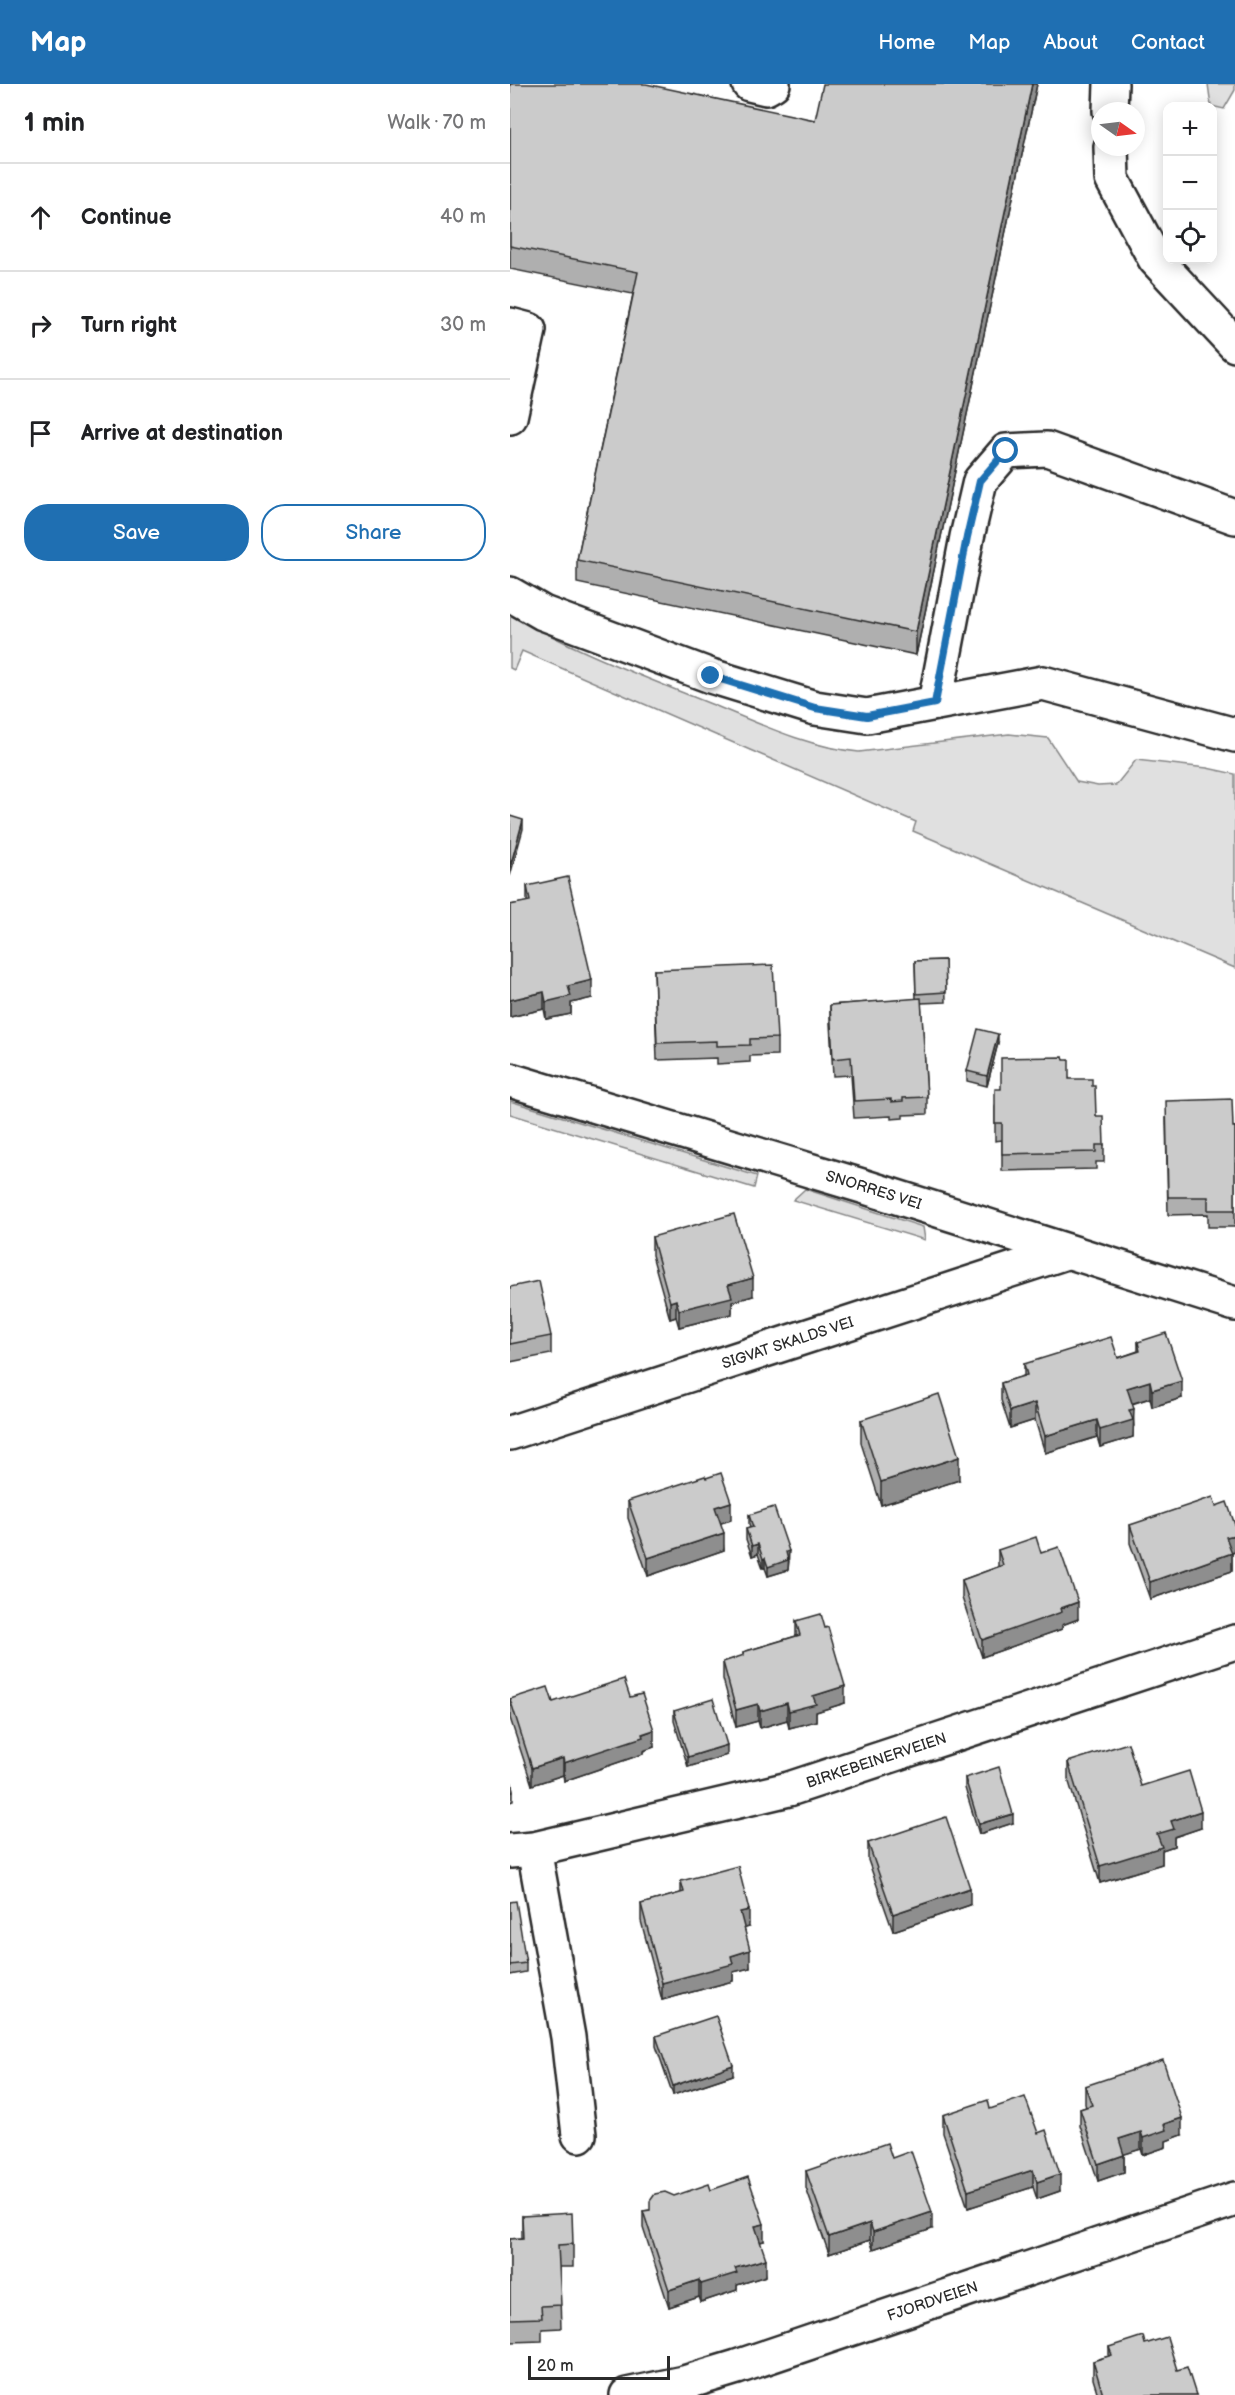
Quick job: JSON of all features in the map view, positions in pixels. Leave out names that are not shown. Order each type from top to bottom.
[{"type":"street","points":[[749,84],[766,88],[773,84]]},
{"type":"street","points":[[1110,102],[1111,84]]},
{"type":"street","points":[[1111,156],[1112,179],[1155,259],[1235,345]]},
{"type":"street","points":[[510,325],[529,330],[510,417]]},
{"type":"street","points":[[935,703],[980,481],[1006,451],[1047,449],[1235,517]]},
{"type":"street","points":[[510,594],[543,613],[711,676],[815,708],[867,716],[1043,682],[1235,735]]},
{"type":"street","name":"SNORRES VEI","points":[[510,1080],[862,1186],[1235,1304]]},
{"type":"street","name":"SIGVAT SKALDS VEI","points":[[510,1434],[1066,1252]]},
{"type":"street","name":"BIRKEBEINERVEIEN","points":[[522,1850],[789,1789],[1235,1642]]},
{"type":"street","points":[[522,1850],[568,2037],[579,2135]]},
{"type":"street","name":"FJORDVEIEN","points":[[627,2395],[684,2383],[737,2367],[1235,2199]]},
{"type":"shaded area","points":[[1208,84],[1235,84],[1235,90],[1224,109],[1217,107],[1217,102],[1210,102]]},
{"type":"shaded area","points":[[510,613],[608,662],[765,726],[821,745],[859,752],[1009,734],[1048,738],[1077,782],[1098,786],[1116,785],[1136,760],[1207,768],[1235,774],[1235,968],[913,831],[916,822],[522,651],[514,670],[510,668]]},
{"type":"shaded area","points":[[510,1101],[757,1176],[754,1188],[510,1114]]},
{"type":"shaded area","points":[[805,1189],[923,1227],[925,1240],[793,1200]]},
{"type":"building","points":[[510,84],[646,84],[815,120],[823,84],[1032,84],[916,632],[577,560],[638,272],[510,246]]},
{"type":"building","points":[[510,816],[523,820],[510,867]]},
{"type":"building","points":[[568,877],[592,980],[568,986],[571,996],[546,1002],[544,992],[510,1000],[510,905],[530,901],[527,886]]},
{"type":"building","points":[[945,960],[946,992],[916,994],[915,961]]},
{"type":"building","points":[[773,965],[777,1038],[750,1039],[750,1045],[717,1046],[717,1041],[657,1043],[654,970]]},
{"type":"building","points":[[921,998],[927,1097],[903,1098],[903,1101],[891,1102],[891,1099],[854,1101],[851,1057],[833,1059],[830,1005]]},
{"type":"building","points":[[978,1029],[998,1034],[987,1076],[967,1071]]},
{"type":"building","points":[[1063,1057],[1064,1060],[1069,1060],[1069,1079],[1092,1079],[1092,1086],[1095,1086],[1096,1116],[1103,1116],[1104,1145],[1096,1145],[1096,1152],[1002,1154],[1002,1123],[995,1123],[995,1089],[1001,1089],[1001,1058]]},
{"type":"building","points":[[1232,1099],[1233,1127],[1235,1127],[1235,1210],[1208,1210],[1208,1197],[1168,1197],[1166,1101]]},
{"type":"building","points":[[734,1214],[753,1278],[728,1285],[732,1297],[679,1310],[676,1300],[670,1302],[652,1237]]},
{"type":"building","points":[[539,1281],[551,1336],[510,1344],[510,1287]]},
{"type":"building","points":[[1166,1333],[1182,1381],[1152,1390],[1150,1381],[1127,1388],[1134,1409],[1129,1410],[1133,1420],[1100,1430],[1097,1420],[1045,1436],[1035,1403],[1010,1411],[1001,1383],[1027,1375],[1024,1364],[1111,1337],[1118,1358],[1140,1351],[1138,1342]]},
{"type":"building","points":[[939,1394],[959,1457],[881,1482],[861,1420]]},
{"type":"building","points":[[721,1473],[731,1502],[715,1507],[724,1533],[648,1558],[628,1501]]},
{"type":"building","points":[[1213,1497],[1216,1506],[1227,1502],[1235,1525],[1235,1535],[1226,1537],[1232,1553],[1150,1582],[1130,1525]]},
{"type":"building","points":[[774,1507],[789,1551],[786,1552],[788,1560],[768,1567],[758,1544],[752,1546],[746,1529],[753,1527],[749,1515]]},
{"type":"building","points":[[1036,1537],[1041,1553],[1059,1547],[1078,1602],[1061,1608],[1062,1612],[982,1640],[962,1580],[1003,1565],[998,1550]]},
{"type":"building","points":[[821,1614],[825,1628],[828,1627],[845,1686],[813,1696],[816,1704],[789,1711],[787,1703],[760,1711],[758,1704],[736,1710],[723,1662],[744,1655],[743,1652],[800,1635],[796,1621]]},
{"type":"building","points":[[624,1679],[630,1697],[642,1694],[654,1730],[642,1734],[643,1737],[564,1763],[563,1758],[532,1768],[510,1699],[548,1687],[553,1702]]},
{"type":"building","points":[[713,1699],[727,1745],[688,1757],[674,1711]]},
{"type":"building","points":[[1128,1743],[1141,1786],[1189,1771],[1201,1811],[1171,1821],[1174,1829],[1157,1834],[1162,1847],[1100,1866],[1068,1762]]},
{"type":"building","points":[[999,1767],[1013,1814],[979,1824],[965,1778]]},
{"type":"building","points":[[510,1774],[513,1792],[510,1792]]},
{"type":"building","points":[[946,1817],[970,1888],[893,1914],[868,1843]]},
{"type":"building","points":[[738,1866],[749,1910],[740,1912],[750,1950],[731,1956],[733,1964],[662,1983],[641,1904],[684,1892],[681,1881]]},
{"type":"building","points":[[516,1901],[526,1963],[510,1965],[510,1902]]},
{"type":"building","points":[[716,2016],[733,2065],[673,2086],[656,2036]]},
{"type":"building","points":[[1163,2060],[1182,2118],[1164,2124],[1166,2130],[1143,2138],[1141,2132],[1119,2139],[1124,2155],[1098,2164],[1080,2109],[1092,2105],[1085,2086]]},
{"type":"building","points":[[1025,2097],[1038,2133],[1046,2130],[1060,2174],[1037,2182],[1033,2170],[968,2191],[943,2115],[988,2100],[990,2109]]},
{"type":"building","points":[[887,2143],[892,2158],[911,2151],[932,2212],[873,2232],[870,2223],[829,2237],[806,2171]]},
{"type":"building","points":[[748,2177],[764,2224],[755,2226],[766,2259],[735,2268],[737,2273],[701,2284],[699,2280],[669,2290],[643,2211],[650,2210],[650,2201],[655,2194],[665,2192],[674,2196],[709,2184],[711,2190]]},
{"type":"building","points":[[572,2213],[573,2244],[558,2245],[561,2305],[541,2306],[542,2318],[510,2319],[510,2239],[523,2238],[522,2216]]},
{"type":"building","points":[[1143,2336],[1145,2344],[1167,2337],[1177,2370],[1187,2367],[1196,2395],[1103,2395],[1093,2361],[1112,2355],[1109,2347]]},
{"type":"route","points":[[711,676],[815,708],[867,716],[935,703],[980,481],[1006,451]]}]
